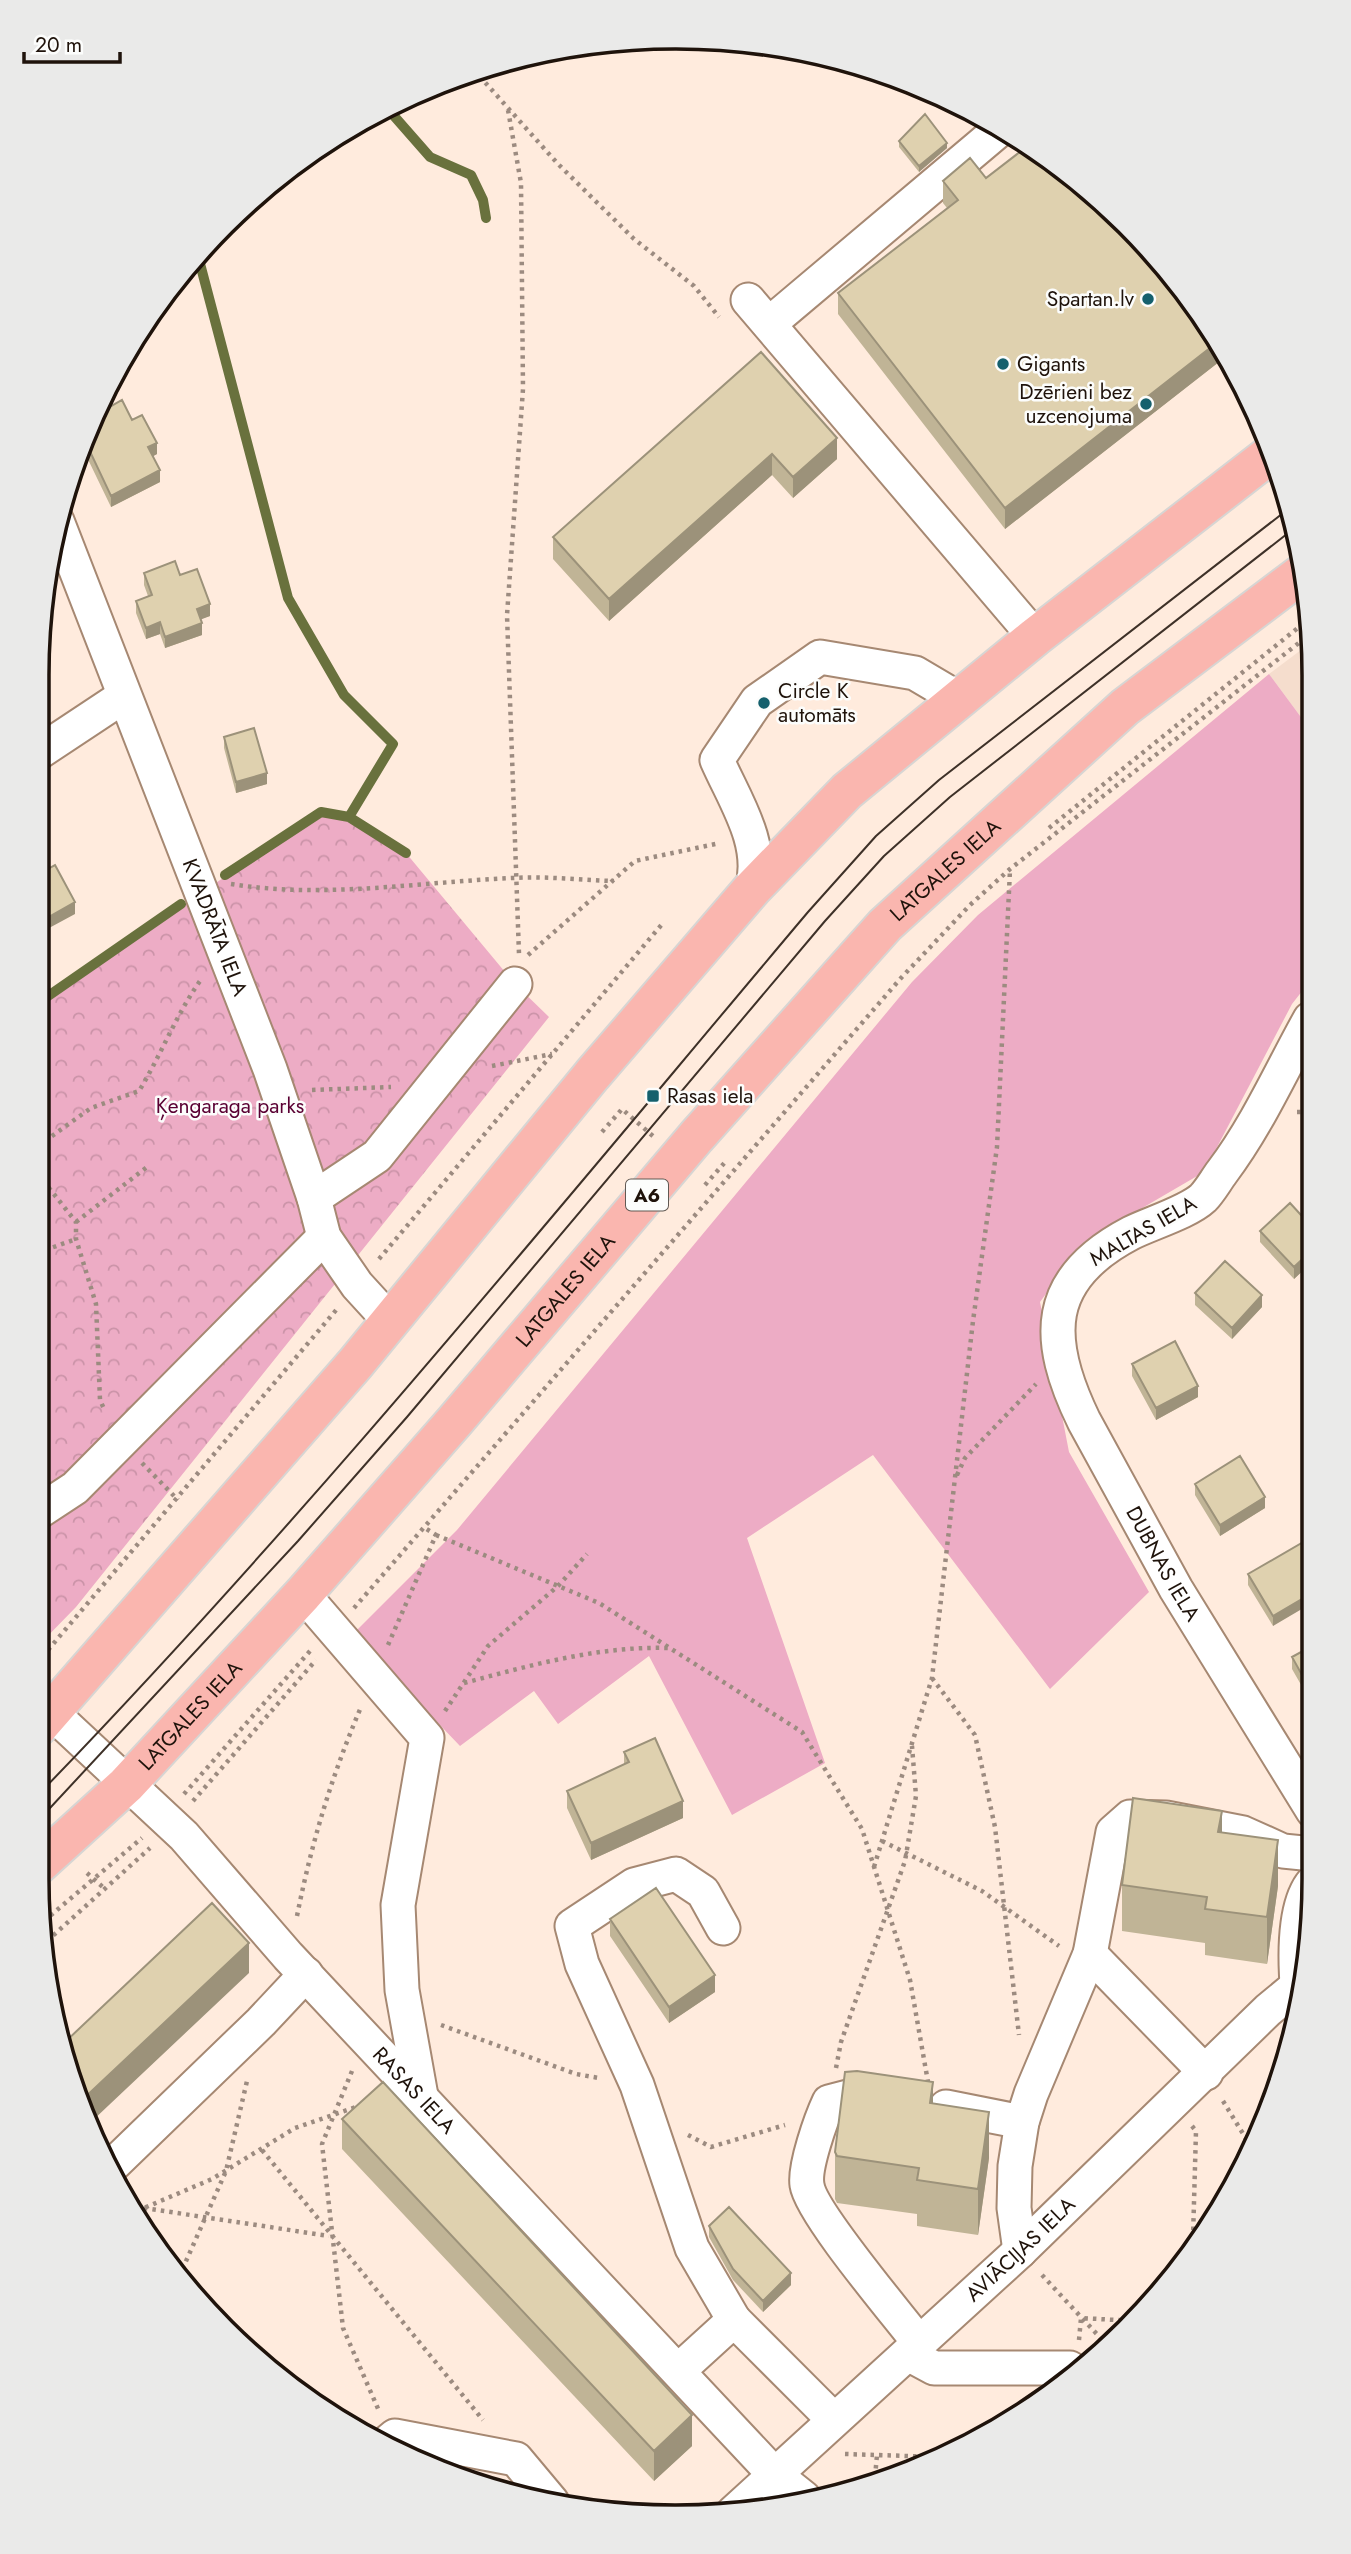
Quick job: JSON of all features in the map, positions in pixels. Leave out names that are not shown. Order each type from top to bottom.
[{"type":"highway","points":[[49,1714],[355,1364],[389,1320],[752,889],[847,791],[1035,637],[1263,460]]},
{"type":"highway","name":"LATGALES IELA","points":[[49,1855],[126,1784],[303,1594],[454,1422],[696,1137],[885,925],[1125,707],[1294,579]]},
{"type":"street","points":[[992,135],[758,312],[1035,637]]},
{"type":"street","name":"KVADRĀTA IELA","points":[[64,539],[111,653],[124,696],[270,1069],[314,1198],[324,1237],[357,1285],[389,1320]]},
{"type":"street","points":[[752,889],[757,869],[755,851],[717,760],[757,701],[820,657],[915,673],[959,699]]},
{"type":"street","points":[[49,746],[124,696]]},
{"type":"street","points":[[314,1198],[377,1156],[517,974]]},
{"type":"street","name":"MALTAS IELA","points":[[1061,1299],[1082,1265],[1128,1234],[1202,1199],[1250,1135],[1302,1034]]},
{"type":"street","points":[[49,1505],[75,1488],[324,1237]]},
{"type":"street","name":"DUBNAS IELA","points":[[1061,1299],[1056,1343],[1070,1392],[1084,1421],[1176,1589],[1302,1792]]},
{"type":"street","points":[[303,1594],[427,1738],[398,1905],[402,1990],[421,2096]]},
{"type":"street","name":"RASAS IELA","points":[[49,1724],[126,1784],[184,1836],[297,1965],[774,2474],[798,2493]]},
{"type":"street","points":[[1020,2251],[1014,2208],[1015,2166],[1023,2122],[1031,2095],[1090,1954],[1112,1832],[1130,1817],[1166,1818],[1243,1833],[1283,1851],[1302,1853]]},
{"type":"street","points":[[723,1927],[703,1892],[676,1874],[634,1885],[572,1926],[582,1964],[637,2085],[692,2248],[734,2319],[833,2419]]},
{"type":"street","points":[[1297,1961],[1295,1948],[1301,1916]]},
{"type":"street","points":[[1090,1954],[1206,2073]]},
{"type":"street","points":[[117,2161],[261,2022],[297,1965]]},
{"type":"street","name":"AVIĀCIJAS IELA","points":[[745,2501],[1020,2251],[1292,1990]]},
{"type":"street","points":[[1023,2122],[932,2104],[852,2096],[829,2102],[816,2134],[806,2185],[822,2217],[914,2349],[934,2368],[1067,2368]]},
{"type":"street","points":[[678,2371],[734,2319]]},
{"type":"street","points":[[395,2439],[516,2459],[542,2491]]},
{"type":"path","points":[[482,80],[508,110],[634,239],[694,286]]},
{"type":"path","points":[[508,110],[521,183],[523,389],[507,615],[515,878],[519,900],[517,974]]},
{"type":"path","points":[[1039,835],[1300,626]]},
{"type":"path","points":[[50,1917],[94,1879],[168,1823],[308,1654],[425,1528],[901,978],[970,905],[1010,869],[1301,641]]},
{"type":"path","points":[[517,974],[635,861],[725,842]]},
{"type":"path","points":[[874,1867],[932,1678],[998,1147],[1010,869]]},
{"type":"path","points":[[195,878],[288,891],[342,891],[515,878],[614,881]]},
{"type":"path","points":[[49,1138],[91,1108],[139,1091],[160,1056],[185,1002],[223,949]]},
{"type":"path","points":[[602,1132],[622,1109],[656,1139],[663,1132]]},
{"type":"path","points":[[697,1195],[729,1157]]},
{"type":"path","points":[[76,1222],[147,1167]]},
{"type":"path","points":[[49,1189],[76,1222],[76,1239],[96,1304],[95,1323]]},
{"type":"path","points":[[49,1249],[76,1239]]},
{"type":"path","points":[[955,1479],[965,1458],[1037,1383],[1056,1343]]},
{"type":"path","points":[[425,1528],[599,1603],[802,1732],[862,1829],[911,1980],[932,2104]]},
{"type":"path","points":[[297,1965],[310,1852],[333,1773],[436,1535]]},
{"type":"path","points":[[427,1738],[488,1646],[558,1586],[587,1554]]},
{"type":"path","points":[[52,1937],[105,1889],[168,1823],[315,1662],[334,1628]]},
{"type":"path","points":[[463,1684],[549,1660],[629,1647],[670,1648]]},
{"type":"path","points":[[932,1678],[975,1735],[995,1827],[1020,2039]]},
{"type":"path","points":[[829,2102],[841,2042],[906,1853],[916,1796],[912,1742]]},
{"type":"path","points":[[882,1841],[982,1891],[1067,1952],[1090,1954]]},
{"type":"path","points":[[87,1873],[105,1889]]},
{"type":"path","points":[[407,2016],[505,2046],[576,2074],[637,2085]]},
{"type":"path","points":[[356,2061],[322,2144],[330,2236],[343,2328],[391,2436]]},
{"type":"path","points":[[1206,2073],[1245,2137]]},
{"type":"path","points":[[184,2267],[226,2171],[248,2076]]},
{"type":"path","points":[[1175,2103],[1196,2131],[1193,2231]]},
{"type":"path","points":[[144,2208],[226,2171],[295,2128],[362,2105]]},
{"type":"path","points":[[682,2130],[711,2147],[786,2125],[816,2134]]},
{"type":"path","points":[[262,2150],[495,2435],[496,2455]]},
{"type":"path","points":[[144,2208],[330,2236]]},
{"type":"path","points":[[1020,2251],[1101,2339]]},
{"type":"path","points":[[1081,2318],[1121,2320]]},
{"type":"path","points":[[837,2454],[917,2456]]},
{"type":"path","points":[[875,2472],[877,2455]]},
{"type":"shaded area","points":[[1301,650],[1302,719],[1269,674]]},
{"type":"green space","points":[[1269,674],[1302,719],[1302,991],[1292,1004],[1204,1172],[1084,1242],[1040,1302],[1069,1452],[1149,1592],[1050,1689],[873,1455],[747,1538],[825,1763],[732,1815],[649,1656],[558,1724],[534,1691],[460,1746],[353,1634],[457,1530],[912,982],[978,915]]},
{"type":"green space","name":"Ķengaraga parks","points":[[321,812],[349,817],[406,853],[515,984],[549,1017],[76,1607],[49,1635],[49,996]]},
{"type":"building","points":[[925,114],[947,143],[919,166],[899,141]]},
{"type":"building","points":[[1020,152],[1057,178],[1119,232],[1147,262],[1173,294],[1209,348],[1005,508],[838,293],[958,200],[943,181],[970,158],[986,178]]},
{"type":"building","points":[[761,352],[837,438],[793,477],[772,454],[609,599],[553,537]]},
{"type":"building","points":[[122,400],[132,420],[142,415],[157,443],[148,447],[160,470],[111,496],[90,453],[110,407]]},
{"type":"building","points":[[175,561],[180,575],[197,569],[210,604],[197,609],[202,623],[165,637],[160,622],[146,628],[136,601],[152,595],[144,573]]},
{"type":"building","points":[[254,728],[267,773],[236,782],[224,737]]},
{"type":"building","points":[[55,865],[75,902],[49,917],[49,868]]},
{"type":"building","points":[[1290,1203],[1302,1216],[1302,1259],[1294,1267],[1260,1231]]},
{"type":"building","points":[[1225,1261],[1262,1295],[1232,1328],[1195,1293]]},
{"type":"building","points":[[1175,1341],[1198,1386],[1156,1408],[1132,1364]]},
{"type":"building","points":[[1240,1456],[1265,1497],[1220,1525],[1195,1484]]},
{"type":"building","points":[[1302,1543],[1302,1599],[1273,1616],[1248,1574]]},
{"type":"building","points":[[1302,1652],[1302,1675],[1292,1657]]},
{"type":"building","points":[[655,1738],[683,1801],[591,1843],[567,1791],[629,1762],[624,1752]]},
{"type":"building","points":[[1133,1798],[1222,1811],[1218,1832],[1278,1840],[1267,1917],[1205,1909],[1207,1897],[1122,1885]]},
{"type":"building","points":[[656,1888],[715,1975],[669,2007],[610,1919]]},
{"type":"building","points":[[212,1903],[249,1943],[88,2095],[69,2038]]},
{"type":"building","points":[[857,2071],[933,2082],[930,2103],[989,2112],[978,2189],[917,2180],[919,2168],[837,2156],[835,2152],[845,2072]]},
{"type":"building","points":[[383,2082],[692,2415],[654,2451],[342,2119]]},
{"type":"building","points":[[729,2207],[791,2273],[763,2301],[733,2269],[709,2226]]},
{"type":"waterway","points":[[394,116],[430,157],[471,175],[483,200],[486,218]]},
{"type":"waterway","points":[[201,266],[288,598],[344,695],[393,744],[349,817],[406,853]]},
{"type":"waterway","points":[[225,875],[321,812],[349,817]]},
{"type":"waterway","points":[[49,995],[181,904]]},
{"type":"tram line","points":[[49,1783],[138,1690],[334,1472],[808,912],[876,836],[939,780],[1281,514]]},
{"type":"tram line","points":[[49,1809],[298,1541],[407,1417],[825,921],[884,856],[950,797],[1286,535]]},
{"type":"place","name":"Spartan.lv","points":[[1148,299]]},
{"type":"place","name":"Gigants","points":[[1003,364]]},
{"type":"place","name":"Dzērieni bez uzcenojuma","points":[[1146,404]]},
{"type":"place","name":"Circle K automāts","points":[[764,703]]},
{"type":"place","name":"Rasas iela","points":[[653,1096]]}]
